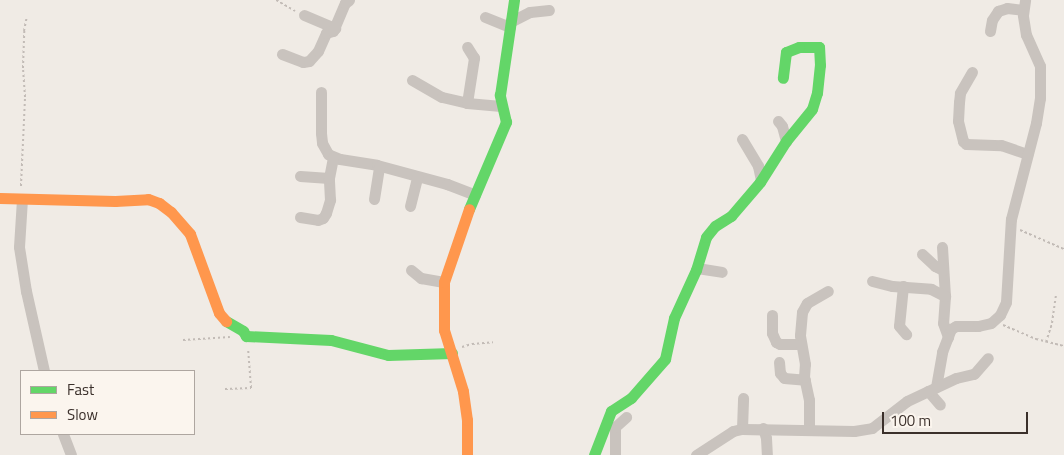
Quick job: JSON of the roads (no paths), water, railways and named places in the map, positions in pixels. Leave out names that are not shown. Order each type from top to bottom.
[{"type":"street","points":[[282,54],[303,62],[309,61],[318,51],[326,33],[335,28],[345,3],[350,0]]},
{"type":"street","points":[[467,455],[464,401],[444,330],[444,282],[475,195],[506,122],[500,95],[514,0]]},
{"type":"street","points":[[940,405],[932,389],[942,352],[951,329],[956,326],[978,326],[991,322],[1000,315],[1006,302],[1010,231],[1015,202],[1039,109],[1041,74],[1038,58],[1026,35],[1024,5],[1005,4],[994,15],[990,31]]},
{"type":"street","points":[[510,25],[530,12],[549,10]]},
{"type":"street","points":[[304,16],[335,28]]},
{"type":"street","points":[[485,17],[510,25]]},
{"type":"street","points":[[466,103],[474,58],[467,47]]},
{"type":"street","points":[[594,455],[611,411],[631,398],[665,359],[674,318],[697,268],[702,244],[710,231],[731,216],[761,180],[786,141],[812,109],[817,93],[819,47],[800,47],[786,52],[783,78]]},
{"type":"street","points":[[972,72],[960,93],[958,121],[963,141],[972,144],[1001,146],[1027,154]]},
{"type":"street","points":[[412,80],[442,97],[466,103],[501,106]]},
{"type":"street","points":[[321,92],[322,143],[328,154],[333,157],[379,166],[447,184],[475,195]]},
{"type":"street","points":[[778,121],[782,126],[786,141]]},
{"type":"street","points":[[742,139],[758,166],[761,180]]},
{"type":"street","points":[[300,217],[318,220],[323,218],[330,200],[329,178],[333,157]]},
{"type":"street","points":[[374,199],[379,166]]},
{"type":"street","points":[[300,176],[329,178]]},
{"type":"street","points":[[410,206],[417,177]]},
{"type":"street","points":[[0,198],[114,201],[148,199],[160,203],[172,212],[190,234],[218,313],[225,320],[243,331],[245,335],[330,340],[388,355],[451,352]]},
{"type":"street","points":[[22,198],[19,247],[26,291],[44,370]]},
{"type":"street","points":[[942,246],[945,296],[944,323],[948,337]]},
{"type":"street","points":[[922,254],[943,270]]},
{"type":"street","points":[[697,268],[722,272]]},
{"type":"street","points":[[411,270],[422,278],[444,282]]},
{"type":"street","points":[[872,282],[931,289],[945,296]]},
{"type":"street","points":[[903,286],[899,326],[906,334]]},
{"type":"street","points":[[809,429],[809,400],[805,380],[805,364],[800,344],[802,312],[807,303],[828,291]]},
{"type":"street","points":[[772,315],[772,333],[776,342],[780,344],[800,344]]},
{"type":"street","points":[[696,455],[733,431],[742,429],[854,431],[872,428],[907,400],[974,374],[988,358]]},
{"type":"street","points":[[779,362],[780,373],[784,378],[805,380]]},
{"type":"street","points":[[742,429],[743,398]]},
{"type":"street","points":[[615,455],[615,427],[626,417]]},
{"type":"street","points":[[763,428],[767,455]]},
{"type":"street","points":[[63,435],[71,455]]}]
